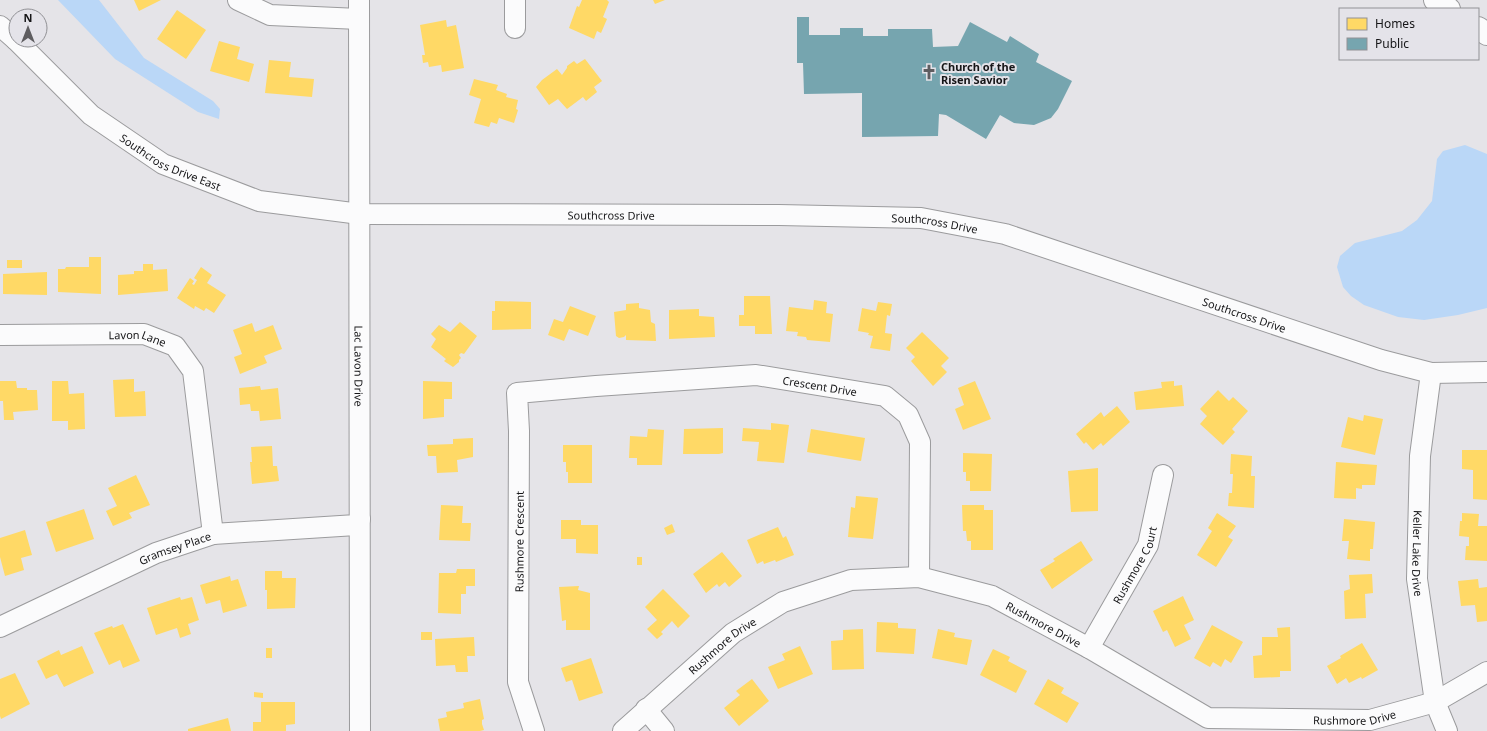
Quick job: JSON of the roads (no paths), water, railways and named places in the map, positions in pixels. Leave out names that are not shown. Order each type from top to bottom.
[{"type":"highway","points":[[1435,0],[1447,8]]},
{"type":"street","points":[[238,0],[270,16],[359,9]]},
{"type":"street","points":[[515,0],[515,28]]},
{"type":"street","name":"Lac Lavon Drive","points":[[359,9],[360,731]]},
{"type":"street","name":"Southcross Drive East","points":[[0,26],[8,33]]},
{"type":"street","name":"Southcross Drive East","points":[[24,48],[91,115],[163,164],[259,201],[360,214]]},
{"type":"street","name":"Southcross Drive","points":[[360,214],[779,215],[921,218],[1005,234],[1381,360],[1431,373],[1487,372]]},
{"type":"street","name":"Lavon Lane","points":[[0,335],[144,334],[175,346],[193,371],[213,534]]},
{"type":"street","name":"Keller Lake Drive","points":[[1431,373],[1420,456],[1417,579],[1435,702],[1447,731]]},
{"type":"street","name":"Crescent Drive","points":[[561,390],[596,386],[756,376],[885,396],[908,414],[920,442],[919,577]]},
{"type":"street","name":"Rushmore Crescent","points":[[534,731],[518,682],[519,431],[517,393],[561,390]]},
{"type":"street","name":"Rushmore Court","points":[[1089,648],[1148,545],[1163,475]]},
{"type":"street","name":"Gramsey Place","points":[[0,626],[156,553],[213,534],[356,525],[360,519]]},
{"type":"street","name":"Rushmore Drive","points":[[623,731],[733,633],[783,602],[851,580],[919,577],[992,596],[1089,648],[1206,725],[1370,720],[1435,702],[1487,672]]},
{"type":"street","points":[[646,710],[664,731]]},
{"type":"water","points":[[58,0],[99,0],[144,58],[213,101],[220,109],[219,119],[198,112],[115,59]]},
{"type":"water","points":[[1465,145],[1487,154],[1487,308],[1458,315],[1424,320],[1398,317],[1364,305],[1351,296],[1343,287],[1337,267],[1340,256],[1355,243],[1402,231],[1417,220],[1432,201],[1437,159],[1443,151]]},
{"type":"place","name":"Church of the Risen Savior","points":[[929,72]]}]
